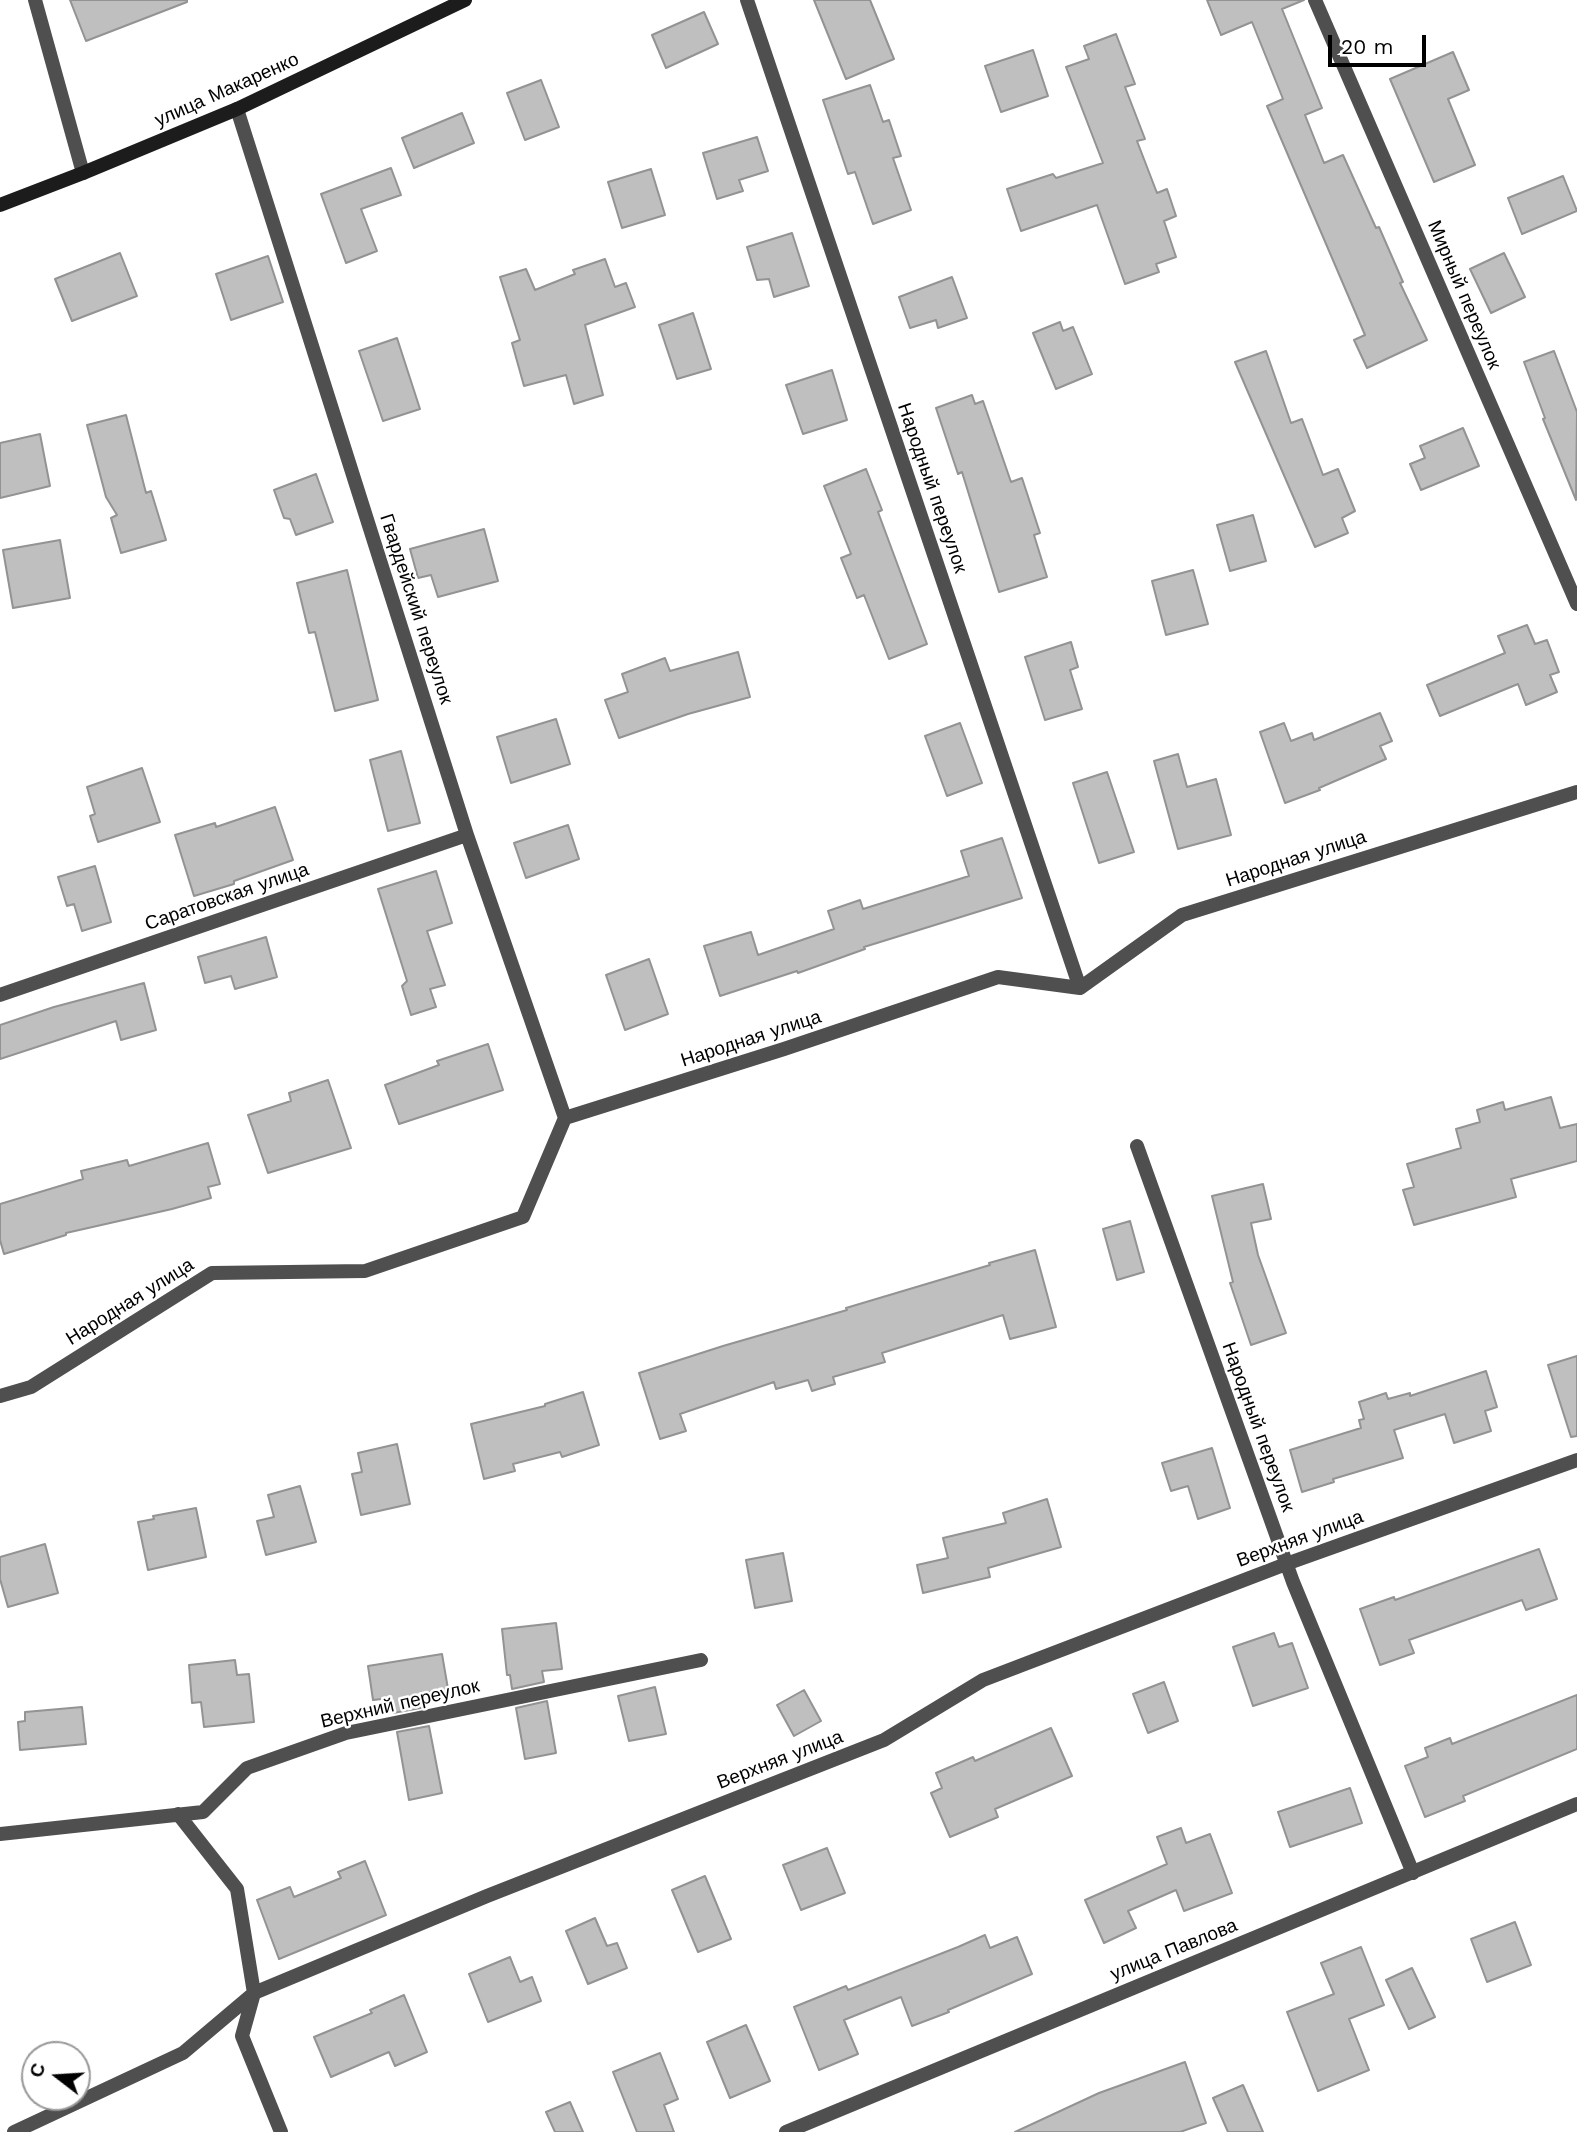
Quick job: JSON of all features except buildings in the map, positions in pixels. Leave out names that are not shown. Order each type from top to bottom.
[{"type":"main road","name":"улица Макаренко","points":[[0,205],[237,109],[465,0]]},
{"type":"street","points":[[35,0],[83,173]]},
{"type":"street","name":"Народный переулок","points":[[747,0],[1080,988]]},
{"type":"street","name":"Мирный переулок","points":[[1315,0],[1577,604]]},
{"type":"street","name":"Гвардейский переулок","points":[[237,109],[467,835],[565,1118]]},
{"type":"street","name":"Народная улица","points":[[0,1396],[31,1387],[212,1273],[365,1271],[523,1217],[565,1118],[784,1049],[998,977],[1080,988],[1182,915],[1577,792]]},
{"type":"street","name":"Саратовская улица","points":[[0,995],[467,835]]},
{"type":"street","name":"Народный переулок","points":[[1137,1146],[1286,1564],[1413,1873]]},
{"type":"street","name":"Верхняя улица","points":[[14,2132],[183,2053],[254,1993],[487,1896],[884,1740],[983,1680],[1286,1564],[1577,1460]]},
{"type":"street","name":"Верхний переулок","points":[[0,1834],[203,1812],[247,1768],[346,1733],[701,1660]]},
{"type":"street","name":"улица Павлова","points":[[786,2132],[1577,1804]]},
{"type":"street","points":[[178,1814],[237,1889],[254,1993],[242,2036],[281,2132]]}]
